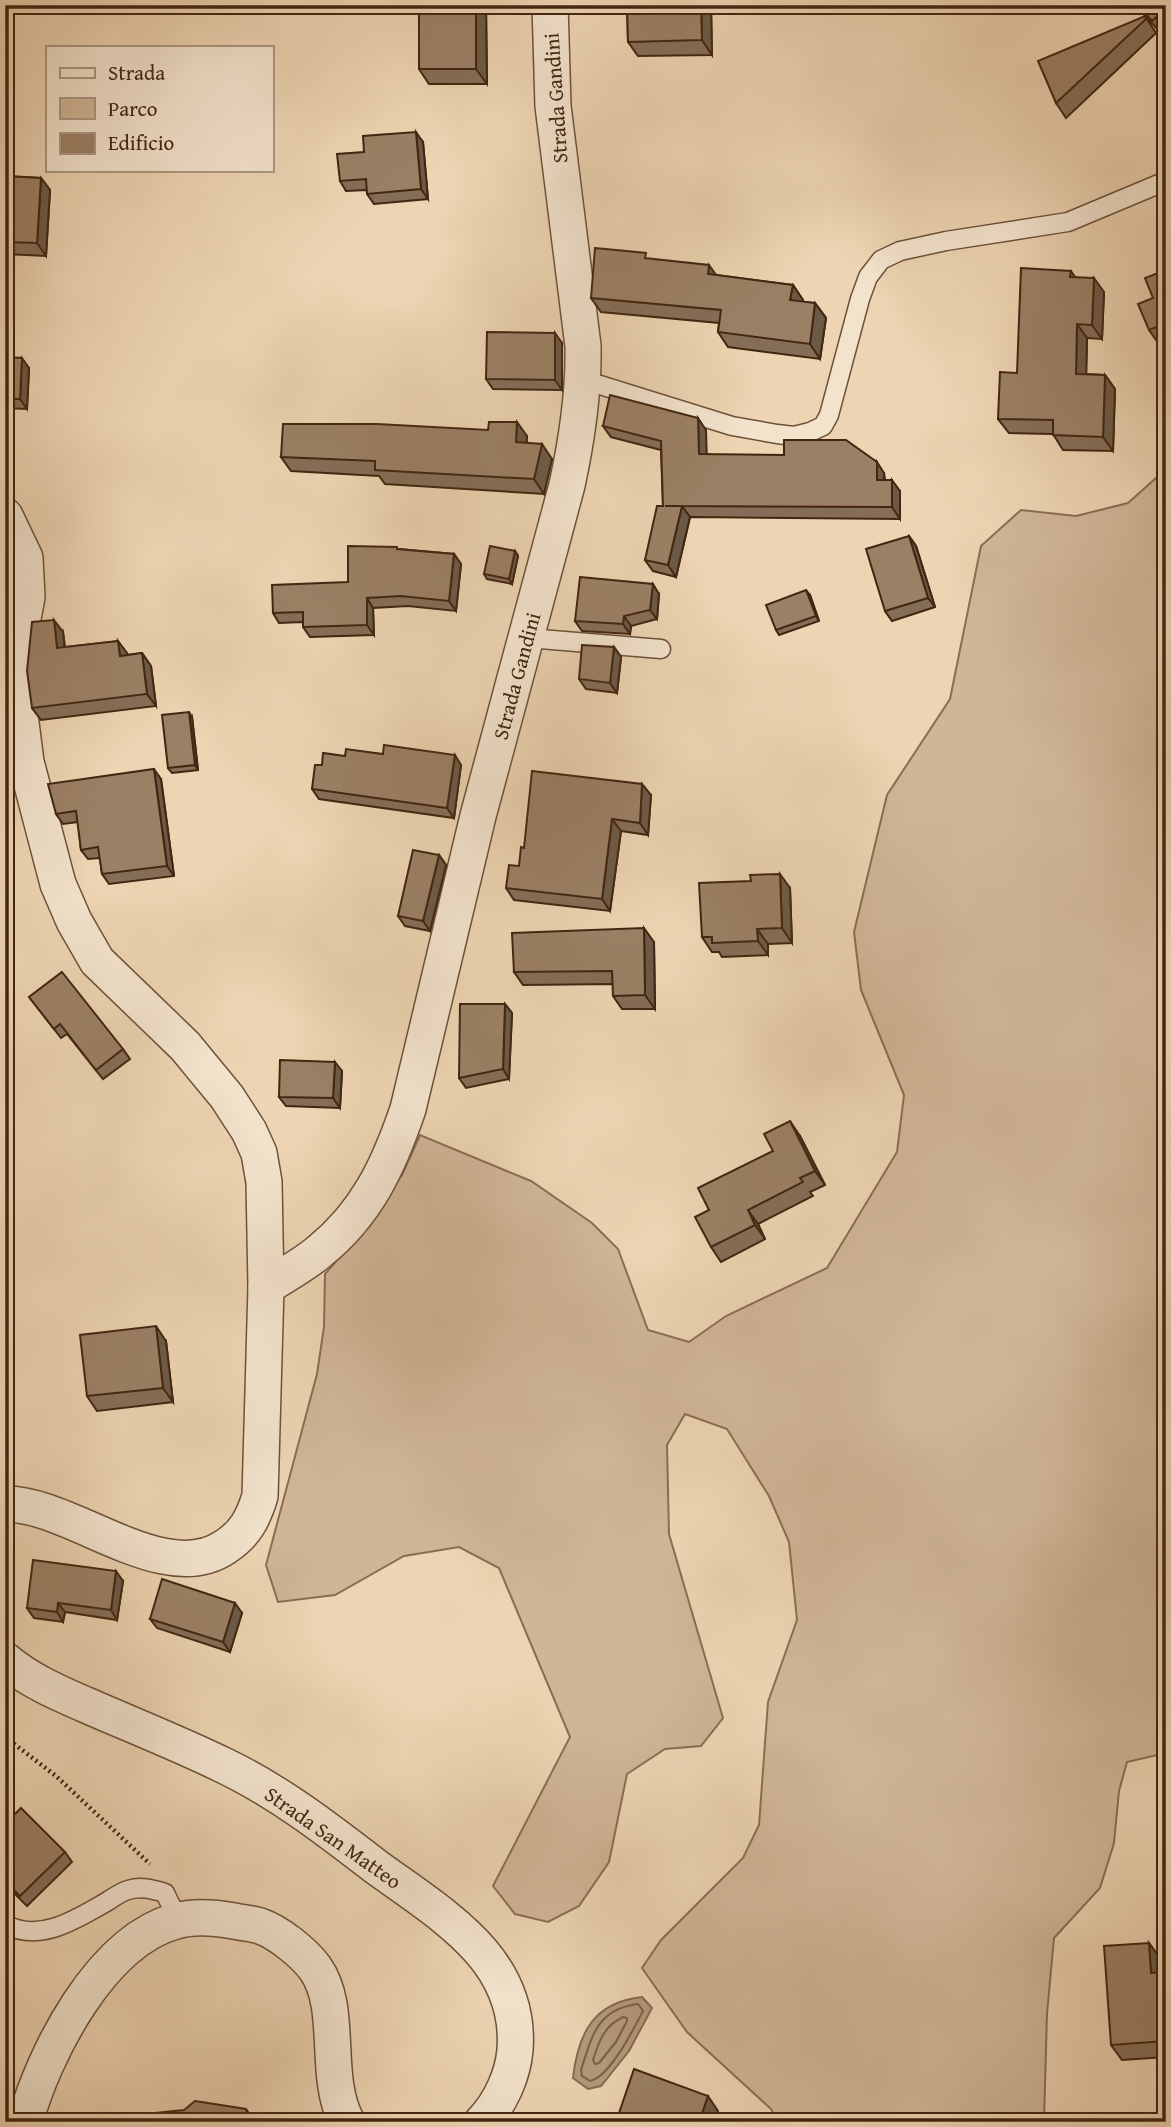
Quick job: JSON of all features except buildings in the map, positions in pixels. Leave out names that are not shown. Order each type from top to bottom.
[{"type":"street","name":"Strada Gandini","points":[[266,1287],[318,1253],[341,1232],[373,1191],[392,1155],[408,1109],[476,826],[528,638],[573,459],[579,432],[584,380],[580,308],[553,106],[551,5]]},
{"type":"street","points":[[5,516],[25,558],[27,597],[18,645],[16,684],[26,762],[58,884],[97,961],[185,1046],[227,1097],[249,1130],[259,1153],[264,1182],[266,1287],[260,1496],[253,1520],[238,1538],[219,1552],[196,1559],[172,1558],[143,1550],[44,1510],[20,1504],[5,1504]]},
{"type":"street","name":"Strada San Matteo","points":[[5,1660],[46,1688],[226,1766],[302,1810],[452,1923],[477,1947],[500,1976],[512,2005],[516,2031],[514,2061],[506,2085],[491,2113],[482,2122]]},
{"type":"street","points":[[25,2122],[47,2059],[77,2005],[120,1954],[172,1906],[220,1919],[261,1926],[296,1948],[316,1968],[328,1996],[334,2076],[340,2109],[347,2122]]},
{"type":"lane","points":[[584,380],[732,426],[794,436],[810,432],[823,426],[829,415],[860,299],[869,277],[881,260],[901,250],[1068,222],[1166,181]]},
{"type":"lane","points":[[528,638],[661,649]]},
{"type":"lane","points":[[5,1924],[36,1932],[68,1924],[126,1890],[147,1887],[172,1906]]},
{"type":"path","points":[[5,1737],[56,1776],[152,1866],[172,1906]]},
{"type":"green space","points":[[1166,469],[1166,1753],[1127,1762],[1119,1791],[1114,1843],[1100,1888],[1054,1938],[1047,2014],[1044,2122],[778,2122],[771,2109],[687,2032],[642,1968],[661,1940],[743,1858],[759,1825],[768,1702],[797,1620],[789,1542],[769,1496],[727,1429],[685,1414],[667,1445],[669,1534],[723,1718],[701,1746],[665,1749],[627,1774],[609,1862],[579,1906],[548,1922],[515,1914],[493,1886],[570,1737],[499,1568],[459,1547],[404,1556],[335,1595],[278,1602],[266,1565],[317,1374],[324,1327],[325,1274],[359,1235],[402,1175],[420,1135],[531,1181],[592,1223],[618,1249],[648,1330],[689,1342],[726,1316],[827,1268],[897,1152],[904,1095],[861,990],[854,932],[887,795],[950,699],[981,546],[1021,510],[1076,516],[1128,503]]},
{"type":"water","points":[[642,1997],[652,2008],[629,2051],[601,2086],[588,2089],[573,2078],[579,2047],[591,2022],[612,2005]]}]
